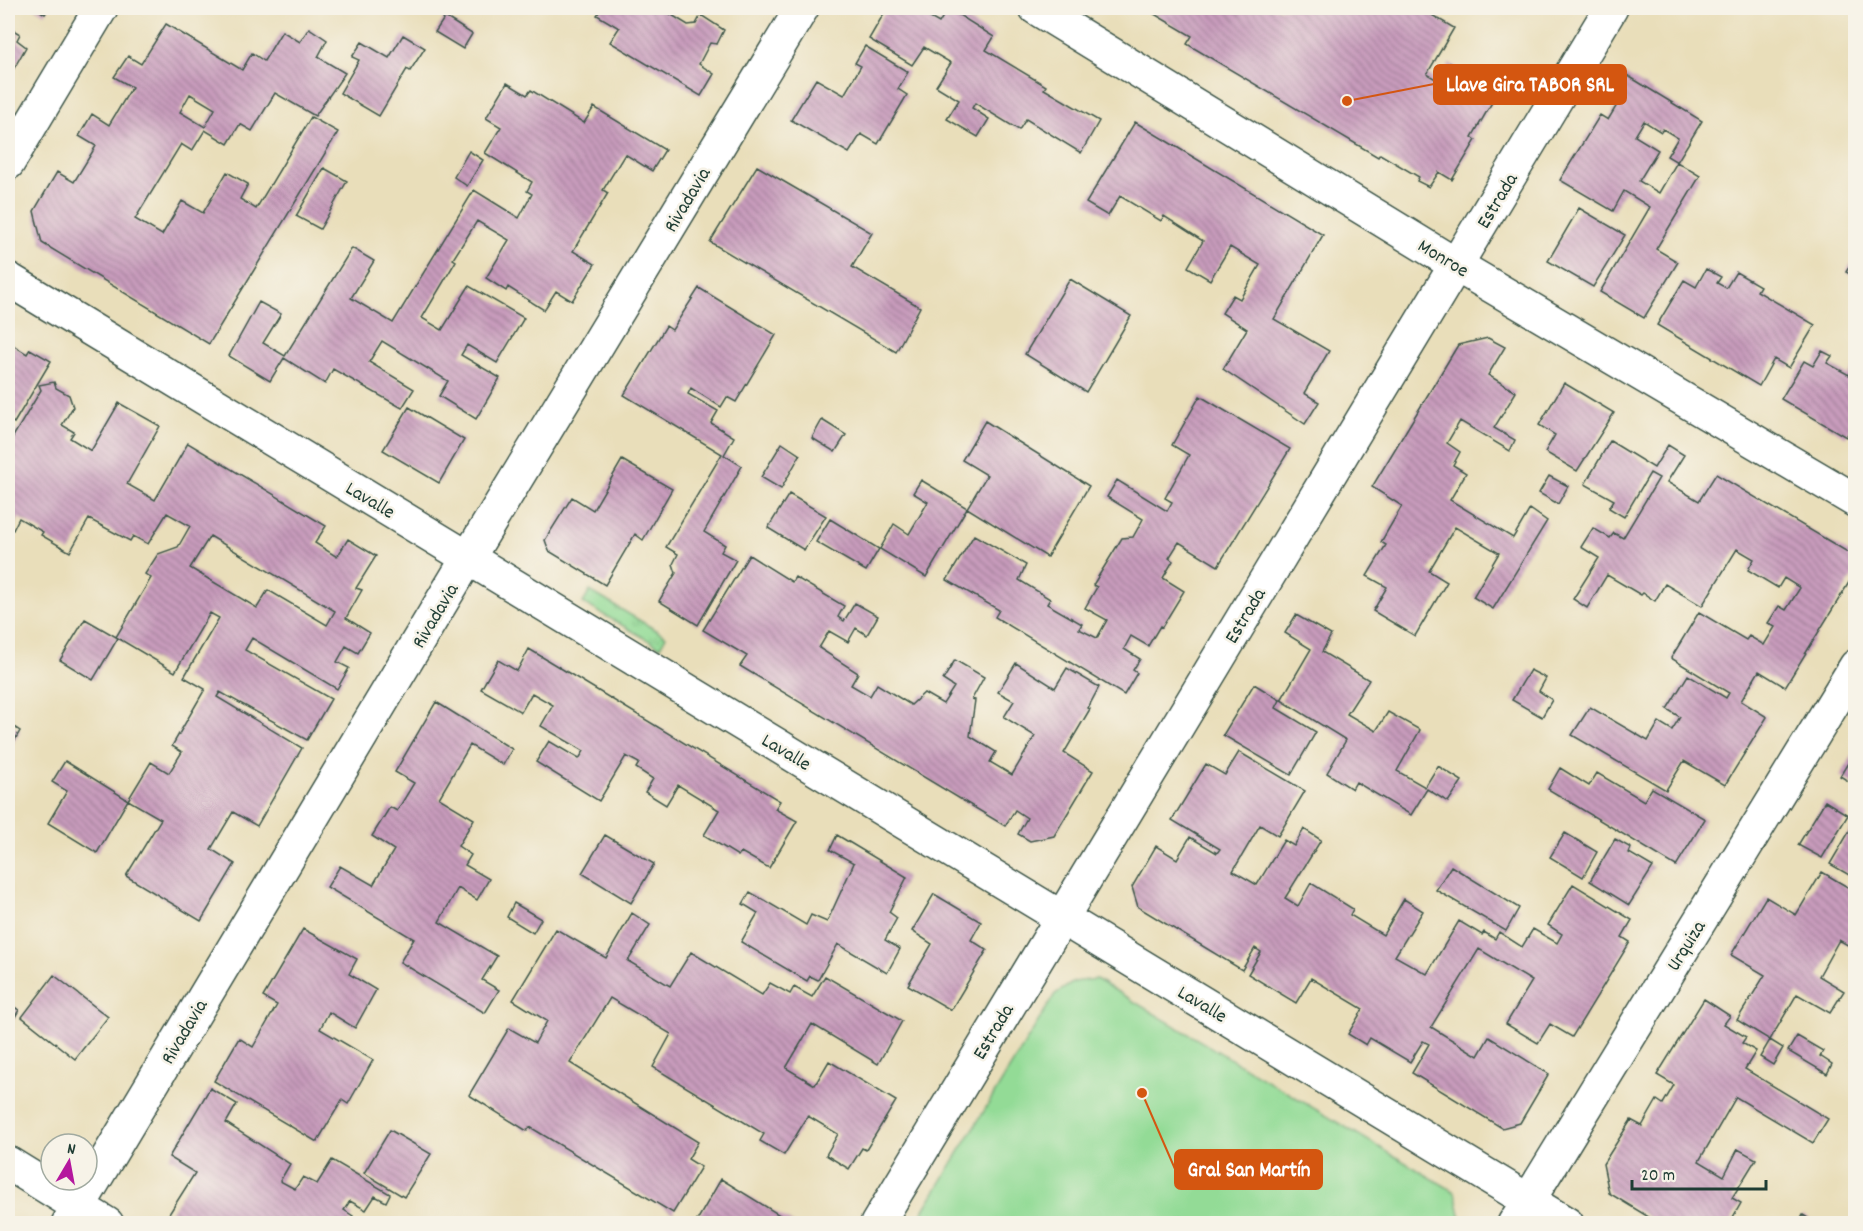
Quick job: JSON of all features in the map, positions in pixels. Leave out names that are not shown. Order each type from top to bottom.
[{"type":"street","points":[[8,163],[101,8]]},
{"type":"street","name":"Rivadavia","points":[[73,1215],[802,8]]},
{"type":"street","name":"Monroe","points":[[1036,8],[1456,265],[1856,501]]},
{"type":"street","name":"Estrada","points":[[877,1224],[1611,8]]},
{"type":"street","name":"Lavalle","points":[[8,279],[1061,917],[1521,1212],[1567,1224]]},
{"type":"street","name":"Urquiza","points":[[1521,1212],[1856,666]]},
{"type":"street","points":[[8,1163],[73,1215],[108,1224]]},
{"type":"green space","points":[[590,591],[666,636],[660,647],[583,603]]},
{"type":"green space","points":[[1096,979],[1455,1192],[1462,1223],[916,1223],[1055,994],[1074,982]]},
{"type":"building","points":[[35,8],[49,8],[45,14]]},
{"type":"building","points":[[602,8],[674,8],[670,14],[688,25],[696,24],[701,15],[724,30],[717,44],[710,43],[699,64],[714,74],[701,96],[610,42],[619,28],[597,15]]},
{"type":"building","points":[[887,8],[913,8],[939,23],[948,8],[994,37],[986,50],[1046,86],[1044,89],[1099,121],[1081,153],[1026,119],[1019,130],[975,103],[972,108],[989,119],[978,137],[947,119],[959,100],[936,86],[951,63],[924,47],[912,65],[869,39]]},
{"type":"building","points":[[1144,8],[1420,8],[1454,28],[1427,74],[1439,81],[1450,63],[1498,92],[1472,137],[1476,140],[1452,180],[1439,172],[1429,187],[1417,181],[1419,177],[1380,154],[1378,157],[1187,44],[1192,36]]},
{"type":"building","points":[[445,17],[472,34],[463,49],[435,32]]},
{"type":"building","points":[[166,24],[242,70],[252,53],[264,61],[282,31],[300,42],[309,28],[327,40],[318,57],[345,73],[315,116],[275,93],[252,131],[240,124],[228,144],[205,130],[192,151],[181,144],[135,219],[162,235],[182,201],[203,213],[227,172],[248,184],[240,199],[256,209],[311,117],[338,132],[209,344],[42,243],[34,211],[57,172],[74,182],[96,146],[79,136],[92,114],[109,125],[132,87],[114,77],[128,56],[141,64]],"holes":[[[190,94],[215,109],[205,127],[180,112]]]},
{"type":"building","points":[[8,27],[20,34],[17,40],[26,47],[8,79]]},
{"type":"building","points":[[403,35],[425,48],[410,71],[407,69],[379,116],[340,93],[359,60],[352,57],[362,42],[389,58]]},
{"type":"building","points":[[865,46],[908,72],[898,89],[907,95],[878,144],[861,134],[849,153],[791,120],[816,79],[844,95],[861,66],[855,63]]},
{"type":"building","points":[[1625,74],[1702,121],[1677,162],[1700,176],[1656,249],[1678,262],[1644,318],[1600,292],[1650,207],[1624,191],[1613,211],[1560,180],[1600,115],[1608,120],[1617,105],[1609,100]],"holes":[[[1644,121],[1661,132],[1663,129],[1678,138],[1667,156],[1677,162],[1659,193],[1639,181],[1658,150],[1635,136]]]},
{"type":"building","points":[[507,83],[527,95],[531,90],[584,123],[594,107],[665,150],[652,171],[625,154],[603,190],[608,193],[573,251],[595,264],[572,301],[556,291],[544,310],[508,287],[506,291],[486,278],[509,240],[477,221],[453,259],[456,261],[422,318],[442,330],[469,286],[524,318],[497,363],[467,345],[461,355],[500,378],[476,419],[439,396],[448,381],[382,341],[369,362],[414,389],[402,408],[333,369],[325,384],[284,358],[270,381],[229,356],[259,302],[281,314],[263,343],[285,356],[352,248],[374,261],[351,298],[393,323],[474,190],[519,218],[532,194],[527,191],[532,182],[485,153],[501,127],[486,118]]},
{"type":"building","points":[[1135,122],[1323,235],[1274,319],[1329,351],[1304,393],[1319,402],[1305,424],[1223,369],[1247,329],[1222,313],[1233,295],[1240,299],[1260,265],[1230,247],[1210,280],[1188,267],[1203,241],[1164,216],[1161,221],[1120,196],[1108,216],[1086,203]]},
{"type":"building","points":[[469,151],[483,160],[467,186],[454,177]]},
{"type":"building","points":[[757,166],[872,233],[852,267],[920,307],[896,352],[710,242]]},
{"type":"building","points":[[324,168],[347,181],[320,229],[296,216]]},
{"type":"building","points":[[1579,208],[1625,235],[1593,287],[1548,261]]},
{"type":"building","points":[[1856,256],[1856,277],[1846,272]]},
{"type":"building","points":[[1706,269],[1721,277],[1717,283],[1726,288],[1736,272],[1760,286],[1757,291],[1815,325],[1789,368],[1774,359],[1759,386],[1657,325],[1684,280],[1696,287]]},
{"type":"building","points":[[1070,279],[1131,316],[1086,392],[1025,354]]},
{"type":"building","points":[[699,288],[776,335],[736,402],[727,397],[721,407],[691,388],[688,394],[718,411],[711,423],[734,437],[724,455],[742,466],[704,532],[725,545],[721,552],[736,560],[698,625],[659,601],[676,573],[673,564],[678,554],[666,547],[722,454],[624,395],[666,326],[672,330]]},
{"type":"building","points":[[1488,338],[1505,347],[1488,375],[1516,392],[1494,428],[1515,440],[1510,451],[1460,421],[1447,443],[1460,452],[1453,465],[1466,473],[1450,500],[1513,538],[1530,509],[1547,521],[1493,609],[1473,597],[1499,553],[1455,527],[1429,571],[1447,582],[1415,636],[1373,611],[1387,587],[1367,576],[1386,545],[1381,542],[1402,506],[1372,487],[1458,345]]},
{"type":"building","points":[[8,342],[27,354],[30,349],[51,361],[14,423],[8,418]]},
{"type":"building","points":[[1822,351],[1832,356],[1827,363],[1849,375],[1856,364],[1856,425],[1854,424],[1846,437],[1781,399],[1804,361],[1813,366]]},
{"type":"building","points":[[54,382],[56,388],[69,395],[73,407],[62,425],[74,432],[70,438],[91,451],[119,403],[160,426],[127,484],[155,500],[188,443],[326,526],[315,543],[337,557],[348,539],[376,556],[356,588],[362,590],[346,618],[370,633],[358,653],[346,646],[337,662],[349,668],[337,689],[252,638],[245,650],[331,699],[307,740],[220,692],[217,697],[302,748],[257,826],[233,812],[211,849],[235,864],[201,921],[126,876],[161,819],[128,800],[151,762],[169,773],[182,752],[172,746],[205,689],[184,677],[219,618],[210,613],[175,672],[116,637],[151,578],[145,574],[158,554],[178,547],[190,526],[167,513],[148,544],[133,536],[130,541],[89,519],[70,552],[41,535],[43,532],[19,518],[13,530],[8,527],[8,445],[41,390],[39,385]],"holes":[[[210,536],[335,611],[327,625],[268,590],[257,608],[190,568]]]},
{"type":"building","points":[[1564,383],[1614,413],[1577,471],[1545,452],[1555,435],[1539,425]]},
{"type":"building","points":[[1200,396],[1290,449],[1218,566],[1179,542],[1169,558],[1173,561],[1163,578],[1184,591],[1148,646],[1131,636],[1124,649],[1140,659],[1133,670],[1137,673],[1124,695],[995,617],[999,610],[947,580],[974,535],[1026,565],[1019,580],[1050,599],[1047,604],[1082,624],[1079,629],[1097,638],[1107,620],[1085,608],[1097,587],[1093,585],[1122,538],[1133,537],[1143,519],[1107,497],[1117,480],[1167,511],[1172,502],[1165,498],[1189,455],[1172,445]]},
{"type":"building","points":[[409,407],[464,440],[439,483],[383,450]]},
{"type":"building","points":[[822,420],[846,435],[835,452],[812,438]]},
{"type":"building","points":[[985,421],[1089,486],[1047,557],[967,508],[987,475],[962,460]]},
{"type":"building","points":[[1610,441],[1654,468],[1668,445],[1684,455],[1667,482],[1699,501],[1716,474],[1856,557],[1856,571],[1785,687],[1759,671],[1741,701],[1767,717],[1725,785],[1684,761],[1666,790],[1572,735],[1590,707],[1648,741],[1659,722],[1672,730],[1680,717],[1667,709],[1688,675],[1726,698],[1729,693],[1671,658],[1699,612],[1746,640],[1749,636],[1764,645],[1775,627],[1768,623],[1779,606],[1786,610],[1800,588],[1784,578],[1778,588],[1748,570],[1754,559],[1737,549],[1702,606],[1665,584],[1655,601],[1607,575],[1587,608],[1573,599],[1599,558],[1581,547],[1593,528],[1610,538],[1614,533],[1623,538],[1659,478],[1650,473],[1624,517],[1609,508],[1614,500],[1585,484]]},
{"type":"building","points":[[782,443],[800,455],[781,489],[761,477]]},
{"type":"building","points":[[622,460],[672,489],[643,540],[635,534],[605,585],[549,551],[545,540],[572,497],[593,510]]},
{"type":"building","points":[[1549,476],[1568,486],[1558,504],[1539,493]]},
{"type":"building","points":[[921,480],[967,508],[926,577],[880,549],[894,524],[909,534],[928,502],[913,493]]},
{"type":"building","points":[[789,494],[826,516],[804,550],[768,528]]},
{"type":"building","points":[[830,519],[879,549],[866,571],[816,542]]},
{"type":"building","points":[[749,555],[792,582],[795,577],[844,606],[838,617],[844,621],[855,603],[878,616],[867,635],[856,628],[848,642],[829,631],[819,648],[858,673],[851,685],[870,696],[877,684],[911,705],[924,693],[943,704],[954,687],[943,680],[955,660],[984,677],[972,699],[975,700],[970,736],[996,752],[990,762],[1012,775],[1035,736],[1004,717],[1014,701],[998,692],[1016,663],[1055,688],[1067,668],[1099,687],[1088,708],[1090,709],[1064,753],[1093,771],[1054,836],[1030,841],[1018,834],[1027,818],[1015,810],[1005,826],[740,666],[747,656],[703,630]]},
{"type":"building","points":[[1296,615],[1331,635],[1322,652],[1369,680],[1347,714],[1376,731],[1388,712],[1420,730],[1397,771],[1425,787],[1438,766],[1462,781],[1448,802],[1427,789],[1411,815],[1356,782],[1352,789],[1327,773],[1346,740],[1281,700],[1311,649],[1285,633]]},
{"type":"building","points":[[85,619],[118,638],[93,680],[60,660]]},
{"type":"building","points":[[529,649],[780,801],[775,809],[797,821],[769,868],[741,852],[738,856],[704,835],[719,810],[678,785],[666,805],[645,792],[653,779],[636,768],[639,763],[626,756],[599,801],[536,762],[549,741],[579,759],[584,751],[541,726],[553,705],[532,693],[521,712],[481,689],[498,660],[517,671]]},
{"type":"building","points":[[1530,670],[1546,678],[1539,691],[1552,700],[1542,717],[1512,700]]},
{"type":"building","points":[[1254,684],[1280,700],[1276,708],[1316,732],[1291,775],[1223,735]]},
{"type":"building","points":[[436,702],[512,749],[503,765],[470,745],[439,798],[474,819],[458,846],[471,855],[465,865],[489,879],[477,900],[458,888],[439,922],[497,956],[482,980],[499,990],[485,1013],[400,962],[414,939],[327,887],[340,866],[373,885],[394,850],[372,836],[390,807],[397,811],[414,783],[395,772]]},
{"type":"building","points":[[8,723],[20,731],[8,752]]},
{"type":"building","points":[[1856,750],[1856,786],[1840,776]]},
{"type":"building","points":[[1239,752],[1305,791],[1278,836],[1260,825],[1233,871],[1257,885],[1284,840],[1294,846],[1304,829],[1321,840],[1285,898],[1298,906],[1311,883],[1353,909],[1350,915],[1383,935],[1404,899],[1423,911],[1395,956],[1427,974],[1459,921],[1482,935],[1484,932],[1495,939],[1499,932],[1522,947],[1533,929],[1557,943],[1562,934],[1548,925],[1573,884],[1632,920],[1622,937],[1630,942],[1572,1037],[1550,1024],[1538,1043],[1506,1024],[1532,981],[1479,949],[1431,1027],[1478,1056],[1489,1037],[1549,1074],[1520,1123],[1502,1128],[1412,1073],[1429,1044],[1423,1041],[1410,1062],[1370,1038],[1366,1045],[1348,1034],[1363,1009],[1311,978],[1296,1003],[1248,974],[1261,952],[1255,948],[1242,970],[1138,907],[1132,887],[1156,846],[1177,859],[1190,837],[1217,853],[1220,849],[1172,820],[1206,764],[1225,775]]},
{"type":"building","points":[[65,761],[128,800],[97,853],[48,823],[67,791],[52,782]]},
{"type":"building","points":[[1560,768],[1589,786],[1597,773],[1644,801],[1652,788],[1705,819],[1676,866],[1548,789]]},
{"type":"building","points":[[1825,801],[1848,815],[1822,858],[1798,845]]},
{"type":"building","points":[[1856,820],[1856,879],[1830,864]]},
{"type":"building","points":[[1565,833],[1597,852],[1583,877],[1550,857]]},
{"type":"building","points":[[605,835],[654,864],[631,903],[582,873]]},
{"type":"building","points":[[837,835],[907,877],[889,912],[897,918],[885,940],[900,949],[887,973],[838,944],[818,980],[810,976],[807,981],[741,942],[758,913],[743,904],[750,892],[806,925],[811,915],[827,922],[854,863],[830,850]]},
{"type":"building","points":[[1615,839],[1631,848],[1629,853],[1653,867],[1629,905],[1590,881]]},
{"type":"building","points":[[1451,866],[1519,908],[1506,931],[1436,890]]},
{"type":"building","points":[[1822,872],[1856,892],[1856,939],[1851,947],[1839,940],[1819,976],[1844,991],[1830,1013],[1797,994],[1770,1040],[1737,1020],[1765,975],[1731,955],[1766,897],[1796,915]]},
{"type":"building","points":[[934,894],[981,922],[971,940],[987,950],[951,1010],[908,985],[932,944],[912,931]]},
{"type":"building","points":[[514,903],[541,919],[533,933],[507,917]]},
{"type":"building","points":[[632,913],[650,925],[628,961],[670,986],[691,952],[762,995],[770,983],[790,994],[794,987],[812,997],[825,976],[902,1021],[878,1064],[812,1024],[786,1068],[815,1085],[829,1061],[896,1101],[866,1150],[862,1148],[849,1169],[826,1155],[838,1134],[808,1116],[784,1155],[760,1141],[764,1134],[653,1067],[671,1034],[610,998],[570,1063],[698,1142],[688,1159],[701,1167],[673,1213],[530,1127],[527,1131],[469,1095],[509,1028],[535,1043],[547,1021],[513,1000],[556,929],[606,958]]},
{"type":"building","points":[[303,929],[357,959],[349,974],[376,990],[355,1028],[329,1012],[320,1029],[373,1060],[348,1104],[342,1100],[317,1142],[214,1081],[239,1038],[253,1047],[277,1005],[263,997]]},
{"type":"building","points":[[54,975],[108,1017],[75,1059],[22,1017]]},
{"type":"building","points":[[1704,999],[1730,1016],[1724,1024],[1746,1037],[1742,1043],[1756,1051],[1745,1069],[1828,1119],[1813,1143],[1736,1097],[1699,1161],[1724,1176],[1738,1149],[1756,1159],[1732,1198],[1741,1203],[1729,1224],[1660,1224],[1609,1193],[1603,1164],[1631,1120],[1642,1126],[1657,1100],[1663,1104],[1674,1085],[1657,1075]]},
{"type":"building","points":[[8,1003],[19,1010],[8,1029]]},
{"type":"building","points":[[1797,1036],[1823,1051],[1820,1056],[1832,1064],[1827,1074],[1788,1051]]},
{"type":"building","points":[[1770,1040],[1783,1048],[1773,1065],[1760,1057]]},
{"type":"building","points":[[210,1088],[237,1104],[226,1123],[290,1164],[280,1181],[295,1189],[303,1177],[317,1184],[332,1160],[390,1194],[386,1202],[375,1196],[366,1210],[350,1201],[344,1210],[353,1216],[349,1224],[184,1224],[169,1214],[195,1173],[169,1157]]},
{"type":"building","points":[[390,1130],[431,1154],[404,1197],[364,1173]]},
{"type":"building","points":[[721,1179],[794,1224],[695,1224]]},
{"type":"building","points":[[1803,1215],[1817,1224],[1798,1224]]},
{"type":"place","name":"Llave Gira TABOR SRL","points":[[1347,101]]},
{"type":"place","name":"Gral San Martín","points":[[1142,1093]]}]
